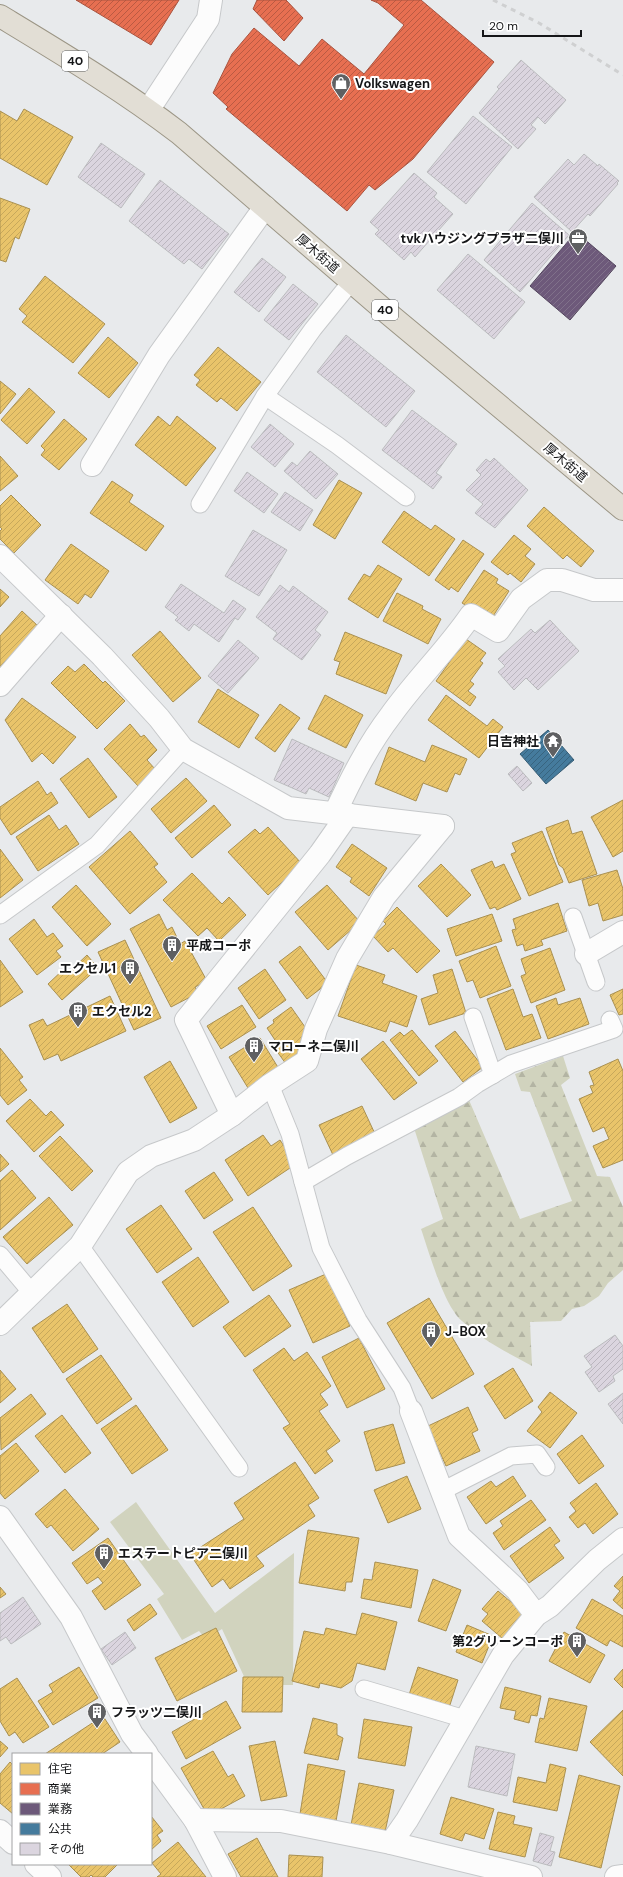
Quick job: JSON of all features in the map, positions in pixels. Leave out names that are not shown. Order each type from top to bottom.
[{"type":"main road","name":"厚木街道","points":[[0,16],[75,61],[149,110],[180,133],[351,282],[623,509]]},
{"type":"street","points":[[149,110],[208,19],[211,0]]},
{"type":"street","points":[[92,465],[159,355],[266,207]]},
{"type":"street","points":[[0,556],[25,582],[61,614],[159,718],[183,749],[288,808],[443,826],[384,897],[347,960],[316,1029],[307,1061],[270,1085],[232,1115],[194,1140],[151,1156],[128,1172],[80,1246],[0,1324]]},
{"type":"street","points":[[232,1115],[186,1020],[320,854],[342,814],[353,775],[391,715],[458,634],[471,615],[498,631],[521,599],[547,580],[562,580],[594,590],[623,590]]},
{"type":"street","points":[[0,685],[61,614]]},
{"type":"street","points":[[586,954],[623,932]]},
{"type":"street","points":[[411,1411],[459,1536],[517,1590],[536,1615]]},
{"type":"street","points":[[0,1517],[71,1617],[132,1734],[146,1753]]},
{"type":"street","points":[[391,1843],[407,1820],[503,1655],[536,1615],[550,1606],[597,1560],[623,1539]]},
{"type":"street","points":[[152,1761],[194,1820],[225,1877]]},
{"type":"street","points":[[194,1820],[277,1820],[391,1843],[531,1877]]},
{"type":"street","points":[[0,1831],[12,1842]]},
{"type":"street","points":[[37,1865],[50,1877]]},
{"type":"street","points":[[616,1877],[623,1876]]},
{"type":"lane","points":[[200,504],[265,396],[313,329],[351,282]]},
{"type":"lane","points":[[265,396],[337,445],[406,497]]},
{"type":"lane","points":[[0,914],[97,845],[183,749]]},
{"type":"lane","points":[[573,917],[596,982]]},
{"type":"lane","points":[[473,1016],[493,1075]]},
{"type":"lane","points":[[303,1182],[347,1156],[459,1097],[511,1064],[614,1029],[610,1020]]},
{"type":"lane","points":[[270,1085],[290,1134],[321,1248],[358,1320],[402,1388],[411,1411]]},
{"type":"lane","points":[[80,1246],[239,1468]]},
{"type":"lane","points":[[0,1255],[32,1293]]},
{"type":"lane","points":[[442,1491],[512,1456],[537,1454],[546,1468]]},
{"type":"lane","points":[[364,1689],[466,1719]]},
{"type":"green space","points":[[563,1056],[570,1078],[561,1085],[597,1176],[610,1177],[623,1207],[623,1270],[608,1283],[599,1296],[584,1306],[572,1309],[561,1321],[530,1322],[532,1366],[478,1334],[455,1314],[449,1304],[438,1278],[421,1229],[443,1219],[414,1128],[469,1100],[520,1219],[572,1201],[530,1092],[521,1091],[515,1074]]},
{"type":"green space","points":[[136,1502],[215,1613],[294,1553],[293,1685],[248,1685],[222,1629],[206,1639],[199,1631],[182,1640],[157,1599],[164,1594],[110,1522]]},
{"type":"building: 住宅","points":[[24,109],[73,137],[47,185],[0,158],[0,111],[17,121]]},
{"type":"building: 住宅","points":[[0,198],[30,209],[19,239],[15,237],[6,262],[0,260]]},
{"type":"building: 住宅","points":[[45,276],[105,324],[73,363],[22,322],[27,316],[19,309]]},
{"type":"building: 住宅","points":[[108,337],[138,363],[109,398],[78,373]]},
{"type":"building: 住宅","points":[[218,347],[261,382],[237,411],[221,398],[217,402],[196,385],[200,380],[194,375]]},
{"type":"building: 住宅","points":[[0,381],[16,394],[0,414]]},
{"type":"building: 住宅","points":[[29,388],[55,412],[27,444],[1,420]]},
{"type":"building: 住宅","points":[[158,416],[170,426],[177,416],[216,448],[186,486],[135,445]]},
{"type":"building: 住宅","points":[[64,419],[87,439],[59,470],[41,455],[45,450],[41,446]]},
{"type":"building: 住宅","points":[[0,456],[18,476],[0,491]]},
{"type":"building: 住宅","points":[[339,480],[362,493],[335,539],[313,525]]},
{"type":"building: 住宅","points":[[112,481],[133,495],[129,502],[164,526],[146,551],[90,513]]},
{"type":"building: 住宅","points":[[11,495],[41,525],[14,553],[0,539],[0,531],[2,529],[0,527],[0,506]]},
{"type":"building: 住宅","points":[[544,507],[594,551],[581,567],[567,555],[563,559],[527,526]]},
{"type":"building: 住宅","points":[[404,511],[431,530],[435,525],[455,539],[429,576],[382,542]]},
{"type":"building: 住宅","points":[[514,535],[531,549],[525,556],[535,564],[521,582],[510,573],[508,575],[491,562]]},
{"type":"building: 住宅","points":[[463,540],[484,554],[458,592],[451,587],[449,590],[435,580]]},
{"type":"building: 住宅","points":[[71,544],[109,571],[91,598],[85,594],[78,604],[45,580]]},
{"type":"building: 住宅","points":[[378,565],[402,579],[378,618],[348,599],[364,574],[370,577]]},
{"type":"building: 住宅","points":[[484,570],[498,579],[496,583],[509,591],[490,621],[462,603]]},
{"type":"building: 住宅","points":[[0,589],[9,597],[0,607]]},
{"type":"building: 住宅","points":[[397,593],[423,606],[422,609],[441,619],[428,644],[383,621]]},
{"type":"building: 住宅","points":[[22,611],[38,626],[0,668],[0,636]]},
{"type":"building: 住宅","points":[[160,631],[201,678],[173,702],[132,655]]},
{"type":"building: 住宅","points":[[345,632],[402,655],[386,694],[336,674],[340,662],[334,660]]},
{"type":"building: 住宅","points":[[466,639],[486,653],[480,661],[483,663],[470,681],[474,684],[468,691],[476,697],[470,706],[436,681]]},
{"type":"building: 住宅","points":[[84,664],[103,683],[105,681],[125,701],[97,729],[51,683],[68,666],[75,672]]},
{"type":"building: 住宅","points":[[218,689],[259,715],[239,748],[198,722]]},
{"type":"building: 住宅","points":[[325,695],[363,715],[346,748],[308,729]]},
{"type":"building: 住宅","points":[[446,695],[487,726],[493,719],[503,727],[479,758],[428,720]]},
{"type":"building: 住宅","points":[[22,698],[76,737],[53,764],[42,753],[32,762],[5,720]]},
{"type":"building: 住宅","points":[[280,704],[300,718],[275,752],[255,738]]},
{"type":"building: 住宅","points":[[130,724],[141,737],[144,735],[157,750],[147,760],[155,769],[138,786],[104,749]]},
{"type":"building: 住宅","points":[[432,745],[467,759],[460,775],[455,773],[447,792],[423,783],[416,801],[375,784],[389,747],[425,762]]},
{"type":"building: 住宅","points":[[88,758],[117,797],[89,818],[60,779]]},
{"type":"building: 住宅","points":[[186,778],[207,801],[171,833],[151,809]]},
{"type":"building: 住宅","points":[[38,781],[47,795],[51,792],[58,803],[11,835],[0,818],[0,807]]},
{"type":"building: 住宅","points":[[623,800],[623,851],[613,857],[591,817]]},
{"type":"building: 住宅","points":[[214,805],[231,825],[192,858],[175,838]]},
{"type":"building: 住宅","points":[[49,815],[59,830],[66,825],[79,844],[38,871],[16,837]]},
{"type":"building: 住宅","points":[[568,820],[572,834],[582,831],[597,874],[569,883],[563,868],[559,865],[546,828]]},
{"type":"building: 住宅","points":[[268,827],[302,864],[268,895],[228,852],[255,829],[260,834]]},
{"type":"building: 住宅","points":[[130,831],[158,864],[154,867],[167,882],[130,914],[89,867]]},
{"type":"building: 住宅","points":[[542,831],[563,882],[529,896],[511,854],[516,852],[512,843]]},
{"type":"building: 住宅","points":[[352,844],[387,868],[369,896],[350,882],[352,878],[336,867]]},
{"type":"building: 住宅","points":[[0,849],[23,880],[0,898]]},
{"type":"building: 住宅","points":[[492,861],[495,868],[504,864],[521,899],[497,910],[495,907],[490,909],[471,870]]},
{"type":"building: 住宅","points":[[441,864],[471,895],[447,917],[418,886]]},
{"type":"building: 住宅","points":[[617,870],[623,889],[623,915],[603,921],[598,903],[589,906],[582,880]]},
{"type":"building: 住宅","points":[[192,873],[222,904],[229,897],[246,915],[219,941],[207,928],[198,936],[163,900]]},
{"type":"building: 住宅","points":[[76,885],[111,924],[87,946],[52,907]]},
{"type":"building: 住宅","points":[[327,885],[360,922],[328,950],[295,912]]},
{"type":"building: 住宅","points":[[558,903],[567,931],[541,940],[543,945],[525,951],[523,944],[517,946],[512,930],[516,929],[513,919]]},
{"type":"building: 住宅","points":[[397,907],[440,951],[417,973],[393,948],[388,952],[373,936],[386,924],[383,921]]},
{"type":"building: 住宅","name":"平成コーポ","points":[[159,914],[167,930],[172,927],[180,944],[185,941],[207,981],[195,987],[198,993],[171,1007],[130,929]]},
{"type":"building: 住宅","points":[[492,914],[502,941],[456,956],[447,929]]},
{"type":"building: 住宅","points":[[34,919],[47,937],[53,933],[63,946],[56,951],[61,957],[37,975],[9,939]]},
{"type":"building: 住宅","name":"エクセル1","points":[[125,940],[161,1018],[134,1030],[98,952]]},
{"type":"building: 住宅","points":[[300,946],[328,983],[307,999],[279,962]]},
{"type":"building: 住宅","points":[[496,946],[511,986],[480,998],[473,980],[467,982],[459,961]]},
{"type":"building: 住宅","points":[[550,948],[565,990],[531,1003],[521,976],[526,974],[521,959]]},
{"type":"building: 住宅","points":[[87,955],[98,968],[62,1000],[48,984],[65,968],[69,972]]},
{"type":"building: 住宅","points":[[0,960],[23,992],[0,1007]]},
{"type":"building: 住宅","points":[[356,965],[385,975],[382,983],[417,996],[407,1027],[390,1021],[386,1032],[338,1016]]},
{"type":"building: 住宅","points":[[265,969],[286,1000],[259,1019],[238,988]]},
{"type":"building: 住宅","points":[[452,969],[466,1013],[429,1025],[421,999],[438,993],[433,975]]},
{"type":"building: 住宅","points":[[513,989],[523,1017],[532,1014],[541,1038],[506,1050],[487,999]]},
{"type":"building: 住宅","points":[[623,989],[623,1014],[619,1015],[610,995]]},
{"type":"building: 住宅","name":"エクセル2","points":[[110,996],[126,1031],[61,1061],[58,1054],[44,1060],[29,1025],[43,1019],[47,1026]]},
{"type":"building: 住宅","points":[[556,998],[558,1005],[580,998],[589,1024],[548,1039],[536,1006]]},
{"type":"building: 住宅","points":[[242,1005],[256,1027],[221,1049],[207,1026]]},
{"type":"building: 住宅","points":[[291,1007],[312,1037],[297,1048],[301,1054],[286,1064],[271,1043],[275,1040],[267,1028],[274,1023],[273,1020]]},
{"type":"building: 住宅","points":[[412,1030],[438,1061],[419,1076],[390,1040],[400,1032],[404,1036]]},
{"type":"building: 住宅","points":[[455,1031],[483,1067],[463,1082],[435,1046]]},
{"type":"building: 住宅","name":"マローネ二俣川","points":[[260,1038],[279,1069],[248,1088],[229,1057]]},
{"type":"building: 住宅","points":[[383,1041],[417,1083],[394,1100],[361,1059]]},
{"type":"building: 住宅","points":[[0,1048],[23,1077],[19,1080],[27,1090],[8,1105],[0,1095]]},
{"type":"building: 住宅","points":[[618,1059],[623,1071],[623,1160],[603,1168],[593,1146],[609,1139],[604,1127],[593,1132],[579,1099],[593,1093],[590,1086],[594,1085],[589,1072]]},
{"type":"building: 住宅","points":[[170,1061],[197,1108],[170,1123],[144,1077]]},
{"type":"building: 住宅","points":[[30,1099],[46,1116],[51,1111],[64,1125],[34,1152],[6,1121]]},
{"type":"building: 住宅","points":[[362,1106],[376,1136],[333,1155],[319,1125]]},
{"type":"building: 住宅","points":[[263,1135],[271,1146],[280,1140],[296,1164],[248,1196],[225,1160]]},
{"type":"building: 住宅","points":[[60,1136],[93,1171],[72,1191],[39,1156]]},
{"type":"building: 住宅","points":[[0,1154],[9,1164],[0,1172]]},
{"type":"building: 住宅","points":[[12,1170],[36,1198],[0,1230],[0,1181]]},
{"type":"building: 住宅","points":[[214,1172],[233,1200],[204,1219],[185,1191]]},
{"type":"building: 住宅","points":[[49,1197],[73,1225],[27,1264],[3,1237]]},
{"type":"building: 住宅","points":[[161,1205],[192,1249],[157,1273],[126,1229]]},
{"type":"building: 住宅","points":[[253,1207],[292,1266],[253,1291],[213,1232]]},
{"type":"building: 住宅","points":[[198,1257],[229,1302],[193,1327],[162,1282]]},
{"type":"building: 住宅","points":[[326,1274],[350,1326],[313,1343],[289,1290]]},
{"type":"building: 住宅","points":[[269,1295],[291,1326],[245,1357],[223,1327]]},
{"type":"building: 住宅","name":"J-BOX","points":[[429,1298],[474,1374],[432,1399],[387,1323]]},
{"type":"building: 住宅","points":[[67,1304],[98,1349],[63,1373],[32,1328]]},
{"type":"building: 住宅","points":[[359,1338],[385,1389],[347,1408],[322,1357]]},
{"type":"building: 住宅","points":[[284,1348],[294,1361],[307,1352],[331,1386],[320,1394],[328,1405],[319,1411],[340,1441],[326,1451],[333,1461],[315,1474],[283,1428],[290,1424],[253,1370]]},
{"type":"building: 住宅","points":[[101,1355],[132,1399],[97,1424],[66,1379]]},
{"type":"building: 住宅","points":[[513,1368],[533,1401],[505,1419],[484,1386]]},
{"type":"building: 住宅","points":[[0,1370],[16,1389],[0,1403]]},
{"type":"building: 住宅","points":[[550,1392],[577,1413],[550,1448],[527,1431],[542,1412],[538,1407]]},
{"type":"building: 住宅","points":[[31,1394],[46,1414],[1,1450],[0,1418]]},
{"type":"building: 住宅","points":[[136,1405],[168,1450],[132,1474],[101,1429]]},
{"type":"building: 住宅","points":[[468,1407],[478,1430],[472,1433],[480,1451],[446,1466],[428,1426]]},
{"type":"building: 住宅","points":[[62,1415],[91,1453],[65,1473],[35,1436]]},
{"type":"building: 住宅","points":[[393,1424],[405,1463],[376,1471],[364,1432]]},
{"type":"building: 住宅","points":[[582,1435],[604,1466],[579,1484],[557,1454]]},
{"type":"building: 住宅","points":[[16,1443],[39,1471],[5,1499],[0,1493],[0,1456]]},
{"type":"building: 住宅","points":[[295,1462],[319,1498],[308,1505],[315,1516],[256,1556],[264,1566],[230,1589],[223,1579],[212,1587],[190,1554],[244,1519],[234,1503]]},
{"type":"building: 住宅","points":[[407,1476],[421,1509],[388,1523],[374,1490]]},
{"type":"building: 住宅","points":[[513,1476],[526,1496],[486,1524],[467,1497],[491,1481],[496,1487]]},
{"type":"building: 住宅","points":[[596,1483],[618,1514],[593,1534],[585,1523],[578,1528],[569,1517],[576,1511],[570,1503]]},
{"type":"building: 住宅","points":[[65,1489],[99,1529],[73,1551],[51,1525],[47,1528],[35,1514]]},
{"type":"building: 住宅","points":[[531,1500],[546,1520],[504,1550],[493,1533],[503,1526],[500,1521]]},
{"type":"building: 住宅","points":[[550,1527],[560,1541],[554,1545],[564,1558],[529,1583],[510,1556]]},
{"type":"building: 住宅","points":[[308,1530],[359,1538],[352,1582],[346,1582],[345,1591],[299,1583]]},
{"type":"building: 住宅","name":"エステートピア二俣川","points":[[108,1538],[141,1585],[105,1610],[92,1591],[103,1583],[98,1577],[87,1584],[72,1563]]},
{"type":"building: 住宅","points":[[375,1562],[418,1570],[411,1608],[361,1598],[364,1579],[372,1580]]},
{"type":"building: 住宅","points":[[623,1576],[623,1609],[613,1600],[620,1591],[614,1586]]},
{"type":"building: 住宅","points":[[433,1579],[461,1590],[446,1631],[418,1621]]},
{"type":"building: 住宅","points":[[0,1587],[6,1594],[0,1598]]},
{"type":"building: 住宅","points":[[498,1591],[524,1613],[503,1639],[482,1621],[488,1614],[482,1609]]},
{"type":"building: 住宅","points":[[592,1599],[623,1616],[623,1647],[610,1640],[607,1646],[576,1628]]},
{"type":"building: 住宅","points":[[150,1604],[157,1614],[134,1631],[127,1620]]},
{"type":"building: 住宅","points":[[362,1613],[397,1622],[385,1670],[357,1663],[352,1681],[341,1688],[320,1683],[319,1688],[292,1681],[304,1631],[324,1635],[326,1628],[356,1635]]},
{"type":"building: 住宅","points":[[467,1625],[493,1636],[482,1663],[456,1652]]},
{"type":"building: 住宅","points":[[216,1628],[237,1671],[177,1701],[155,1658]]},
{"type":"building: 住宅","name":"第2グリーンコーポ","points":[[564,1632],[605,1655],[590,1683],[549,1661]]},
{"type":"building: 住宅","points":[[79,1667],[98,1698],[53,1725],[38,1701],[53,1692],[49,1685]]},
{"type":"building: 住宅","points":[[418,1667],[458,1680],[448,1711],[408,1698]]},
{"type":"building: 住宅","points":[[623,1669],[623,1688],[614,1679]]},
{"type":"building: 住宅","points":[[243,1677],[283,1677],[282,1712],[242,1712]]},
{"type":"building: 住宅","points":[[17,1678],[49,1727],[23,1743],[15,1732],[9,1736],[0,1721],[0,1689]]},
{"type":"building: 住宅","points":[[505,1687],[541,1696],[537,1716],[531,1715],[529,1723],[514,1719],[516,1711],[500,1708]]},
{"type":"building: 住宅","points":[[549,1698],[587,1706],[577,1751],[535,1742],[540,1718],[544,1719]]},
{"type":"building: 住宅","points":[[226,1701],[241,1728],[186,1759],[172,1732]]},
{"type":"building: 住宅","points":[[623,1710],[623,1776],[590,1742]]},
{"type":"building: 住宅","name":"フラッツ二俣川","points":[[103,1716],[120,1742],[104,1753],[47,1753]]},
{"type":"building: 住宅","points":[[313,1718],[337,1724],[337,1735],[343,1738],[338,1760],[304,1753]]},
{"type":"building: 住宅","points":[[364,1719],[412,1727],[405,1766],[358,1758]]},
{"type":"building: 住宅","points":[[0,1741],[8,1748],[0,1757]]},
{"type":"building: 住宅","points":[[275,1741],[287,1796],[261,1801],[249,1746]]},
{"type":"building: 住宅","points":[[213,1751],[228,1777],[233,1774],[245,1796],[208,1816],[181,1768]]},
{"type":"building: 住宅","points":[[10,1762],[12,1764],[12,1813],[0,1803],[0,1774]]},
{"type":"building: 住宅","points":[[308,1764],[345,1771],[336,1821],[300,1814]]},
{"type":"building: 住宅","points":[[550,1764],[566,1768],[557,1811],[513,1802],[518,1777],[546,1783]]},
{"type":"building: 住宅","points":[[579,1775],[620,1786],[601,1868],[559,1857]]},
{"type":"building: 住宅","points":[[359,1783],[394,1790],[385,1832],[351,1825]]},
{"type":"building: 住宅","points":[[451,1797],[494,1809],[484,1839],[465,1833],[462,1841],[440,1834]]},
{"type":"building: 住宅","points":[[498,1812],[515,1816],[513,1824],[532,1828],[525,1857],[489,1849]]},
{"type":"building: 住宅","points":[[152,1817],[163,1831],[157,1835],[161,1841],[152,1849]]},
{"type":"building: 住宅","points":[[257,1838],[278,1877],[241,1877],[228,1854]]},
{"type":"building: 住宅","points":[[178,1842],[206,1877],[157,1877],[161,1874],[152,1863]]},
{"type":"building: 住宅","points":[[289,1855],[323,1857],[322,1877],[288,1877]]},
{"type":"building: 住宅","points":[[69,1865],[117,1865],[105,1877],[93,1877],[91,1875],[89,1877],[81,1877]]},
{"type":"building: 商業","points":[[76,0],[179,0],[151,45]]},
{"type":"building: 商業","points":[[257,0],[286,0],[303,18],[284,41],[253,9]]},
{"type":"building: 商業","name":"Volkswagen","points":[[371,0],[421,0],[494,62],[413,159],[375,190],[369,185],[347,211],[226,109],[228,107],[213,93],[232,54],[254,28],[299,66],[322,39],[364,74],[404,25],[378,3]]},
{"type":"building: 業務","points":[[576,232],[616,266],[570,320],[530,286]]},
{"type":"building: 公共","points":[[548,730],[574,760],[546,784],[520,754]]},
{"type":"building: その他","points":[[521,60],[566,100],[545,124],[538,117],[531,125],[536,129],[518,149],[479,113],[499,89],[497,87]]},
{"type":"building: その他","points":[[473,116],[512,147],[466,204],[427,172]]},
{"type":"building: その他","points":[[101,143],[145,174],[121,208],[78,177]]},
{"type":"building: その他","points":[[584,154],[598,166],[599,164],[619,181],[590,216],[588,214],[572,232],[534,197],[568,159],[574,165]]},
{"type":"building: その他","points":[[414,173],[437,193],[434,197],[453,214],[415,257],[411,252],[404,260],[375,234],[379,230],[370,222]]},
{"type":"building: その他","points":[[160,180],[229,234],[202,269],[189,259],[184,264],[129,221]]},
{"type":"building: その他","points":[[532,203],[569,235],[520,292],[484,260]]},
{"type":"building: その他","points":[[468,254],[525,302],[494,339],[437,290]]},
{"type":"building: その他","points":[[262,258],[286,277],[259,312],[234,292]]},
{"type":"building: その他","points":[[293,284],[318,304],[289,340],[264,320]]},
{"type":"building: その他","points":[[346,335],[415,391],[386,427],[317,372]]},
{"type":"building: その他","points":[[412,410],[457,444],[436,473],[442,477],[433,489],[382,450]]},
{"type":"building: その他","points":[[270,424],[294,444],[275,467],[251,447]]},
{"type":"building: その他","points":[[310,451],[338,474],[316,499],[284,471],[292,462],[297,466]]},
{"type":"building: その他","points":[[494,458],[528,490],[495,528],[475,513],[483,504],[466,490],[481,475],[476,470],[486,459],[490,462]]},
{"type":"building: その他","points":[[247,472],[278,494],[264,513],[234,491]]},
{"type":"building: その他","points":[[285,492],[313,510],[300,531],[271,512]]},
{"type":"building: その他","points":[[253,530],[287,550],[259,596],[225,576]]},
{"type":"building: その他","points":[[181,584],[224,613],[233,600],[246,609],[238,620],[235,618],[219,642],[194,624],[189,631],[175,620],[178,617],[165,607]]},
{"type":"building: その他","points":[[280,585],[289,592],[293,586],[328,612],[315,630],[321,635],[302,660],[273,639],[277,633],[256,617]]},
{"type":"building: その他","points":[[550,620],[579,651],[538,690],[526,678],[514,690],[498,672],[505,666],[498,659],[531,629],[535,633]]},
{"type":"building: その他","points":[[238,640],[259,658],[228,693],[208,676]]},
{"type":"building: その他","points":[[292,739],[344,763],[329,797],[309,788],[306,794],[274,780]]},
{"type":"building: その他","points":[[517,766],[532,783],[523,791],[508,774]]},
{"type":"building: その他","points":[[615,1335],[623,1346],[623,1369],[613,1376],[615,1381],[599,1392],[585,1372],[592,1367],[584,1356]]},
{"type":"building: その他","points":[[623,1393],[623,1424],[608,1404]]},
{"type":"building: その他","points":[[23,1597],[41,1624],[11,1644],[6,1637],[0,1641],[0,1613]]},
{"type":"building: その他","points":[[125,1632],[136,1648],[112,1665],[101,1649]]},
{"type":"building: その他","points":[[476,1746],[515,1754],[507,1796],[468,1787]]},
{"type":"building: その他","points":[[540,1833],[554,1837],[550,1851],[555,1852],[551,1866],[533,1861]]},
{"type":"railway","points":[[493,0],[539,23],[623,75]]},
{"type":"place","name":"Volkswagen","points":[[341,100]]},
{"type":"place","name":"tvkハウジングプラザ二俣川","points":[[578,255]]},
{"type":"place","name":"日吉神社","points":[[553,758]]},
{"type":"place","name":"平成コーポ","points":[[172,962]]},
{"type":"place","name":"エクセル1","points":[[130,985]]},
{"type":"place","name":"エクセル2","points":[[78,1028]]},
{"type":"place","name":"マローネ二俣川","points":[[254,1063]]},
{"type":"place","name":"J-BOX","points":[[431,1348]]},
{"type":"place","name":"エステートピア二俣川","points":[[104,1570]]},
{"type":"place","name":"第2グリーンコーポ","points":[[577,1658]]},
{"type":"place","name":"フラッツ二俣川","points":[[97,1729]]}]
